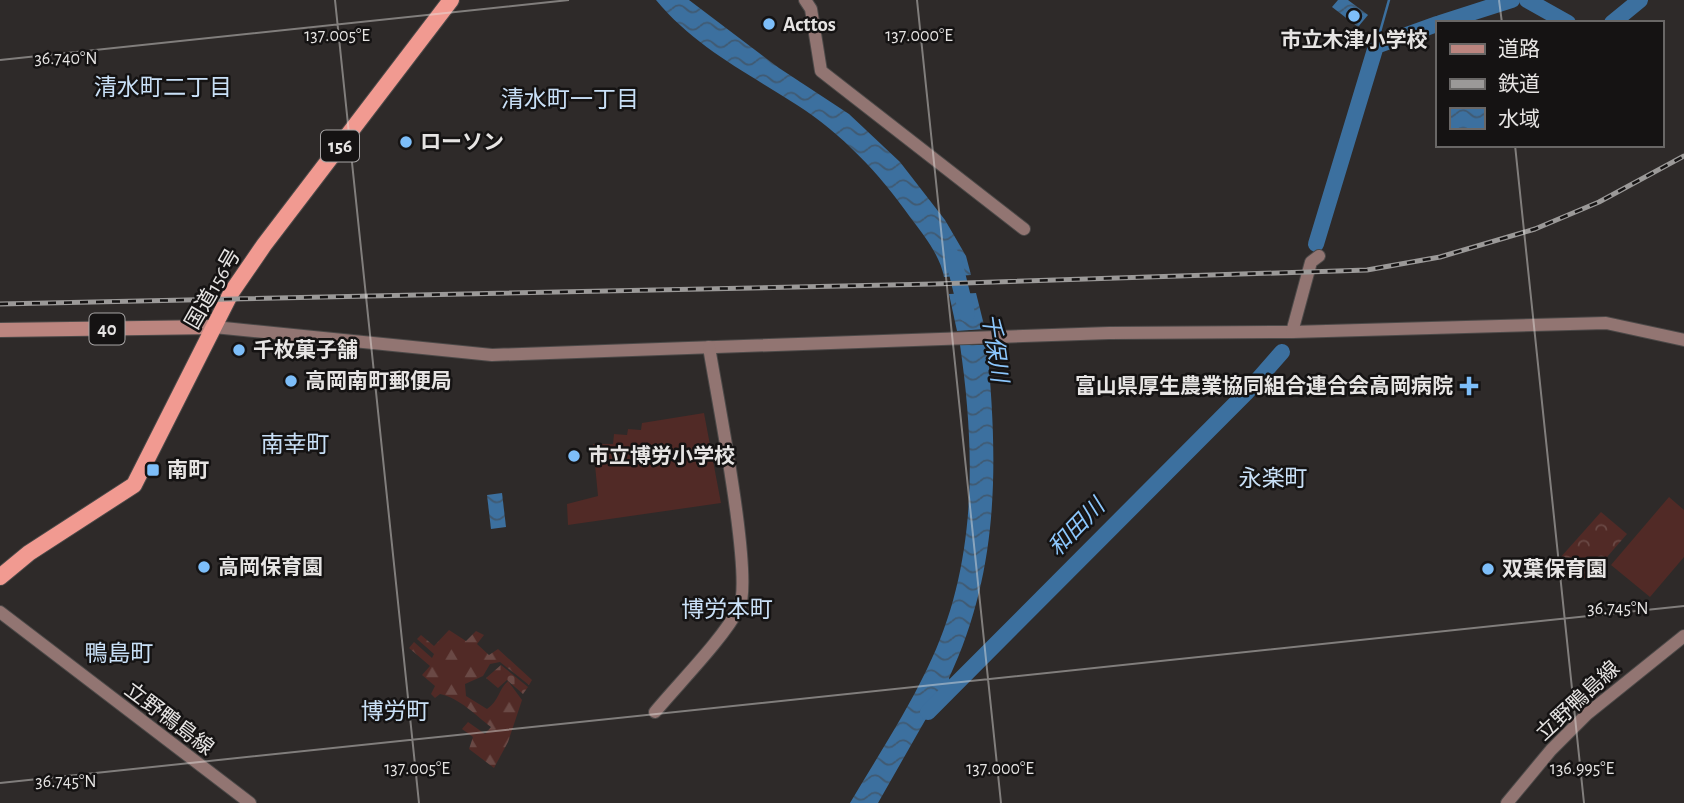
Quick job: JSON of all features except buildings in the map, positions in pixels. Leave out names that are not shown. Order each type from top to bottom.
[{"type":"highway","name":"国道156号","points":[[0,577],[29,553],[134,485],[231,293],[264,245],[450,0]]},
{"type":"main road","name":"40","points":[[0,330],[214,327]]},
{"type":"street","points":[[805,0],[811,9],[821,71],[1024,229]]},
{"type":"street","points":[[1292,332],[1311,262],[1319,256]]},
{"type":"street","points":[[214,327],[492,355],[957,337],[1292,332],[1606,323],[1684,340]]},
{"type":"street","points":[[655,712],[731,620],[744,594],[736,515],[709,347]]},
{"type":"street","name":"立野鴨島線","points":[[0,612],[250,803]]},
{"type":"street","name":"立野鴨島線","points":[[1507,803],[1551,750],[1587,714],[1684,636]]},
{"type":"green space","points":[[704,413],[721,503],[568,525],[567,504],[598,496],[593,444],[613,444],[614,434],[627,435],[628,429],[641,430],[642,423]]},
{"type":"green space","points":[[1669,497],[1684,510],[1684,557],[1650,597],[1611,565]]},
{"type":"green space","points":[[1601,512],[1627,534],[1587,580],[1560,558]]},
{"type":"green space","points":[[449,630],[466,641],[476,631],[484,635],[477,644],[489,655],[498,649],[532,680],[529,685],[500,662],[490,664],[483,676],[465,684],[466,696],[487,709],[508,681],[522,700],[508,742],[494,768],[469,749],[473,737],[462,729],[468,722],[485,734],[491,727],[455,700],[440,694],[435,698],[431,694],[435,686],[422,675],[430,666],[409,648],[414,642],[432,658],[434,654],[417,639],[421,635],[434,646]]},
{"type":"green space","points":[[501,665],[528,687],[523,694],[507,680],[498,688],[486,678]]},
{"type":"water","points":[[656,0],[689,0],[779,68],[849,114],[900,162],[945,220],[966,256],[971,275],[944,277],[939,261],[925,238],[886,185],[859,155],[814,116],[704,45],[671,17]]},
{"type":"water","points":[[1338,0],[1348,0],[1368,15],[1358,27],[1332,7]]},
{"type":"water","points":[[976,293],[985,329],[957,331],[949,294]]},
{"type":"water","points":[[960,345],[987,345],[991,389],[991,515],[978,597],[966,637],[949,678],[951,685],[930,717],[927,717],[878,803],[850,803],[927,669],[956,591],[964,551],[970,469],[969,428]]},
{"type":"water","points":[[502,493],[506,527],[491,529],[487,495]]},
{"type":"waterway","points":[[1376,46],[1389,0]]},
{"type":"waterway","name":"和田川","points":[[1446,21],[1512,0]]},
{"type":"waterway","name":"和田川","points":[[1527,0],[1564,21]]},
{"type":"waterway","name":"和田川","points":[[1614,21],[1640,0]]},
{"type":"waterway","name":"和田川","points":[[1316,244],[1376,46],[1436,24]]},
{"type":"waterway","name":"千保川","points":[[953,257],[967,314]]},
{"type":"waterway","name":"和田川","points":[[928,712],[1247,392],[1282,352]]},
{"type":"railway","points":[[0,304],[934,284],[1367,270],[1440,257],[1535,229],[1599,202],[1684,156]]},
{"type":"place","name":"市立木津小学校","points":[[1354,16]]},
{"type":"place","name":"Acttos","points":[[769,24]]},
{"type":"place","name":"ローソン","points":[[406,142]]},
{"type":"place","name":"千枚菓子舗","points":[[239,350]]},
{"type":"place","name":"高岡南町郵便局","points":[[291,381]]},
{"type":"place","name":"富山県厚生農業協同組合連合会高岡病院","points":[[1469,386]]},
{"type":"place","name":"市立博労小学校","points":[[574,456]]},
{"type":"place","name":"南町","points":[[153,470]]},
{"type":"place","name":"高岡保育園","points":[[204,567]]},
{"type":"place","name":"双葉保育園","points":[[1488,569]]},
{"type":"district","name":"清水町二丁目","points":[[163,88]]},
{"type":"district","name":"清水町一丁目","points":[[570,100]]},
{"type":"district","name":"南幸町","points":[[295,445]]},
{"type":"district","name":"永楽町","points":[[1273,479]]},
{"type":"district","name":"博労本町","points":[[727,610]]},
{"type":"district","name":"鴨島町","points":[[119,654]]},
{"type":"district","name":"博労町","points":[[395,712]]}]
